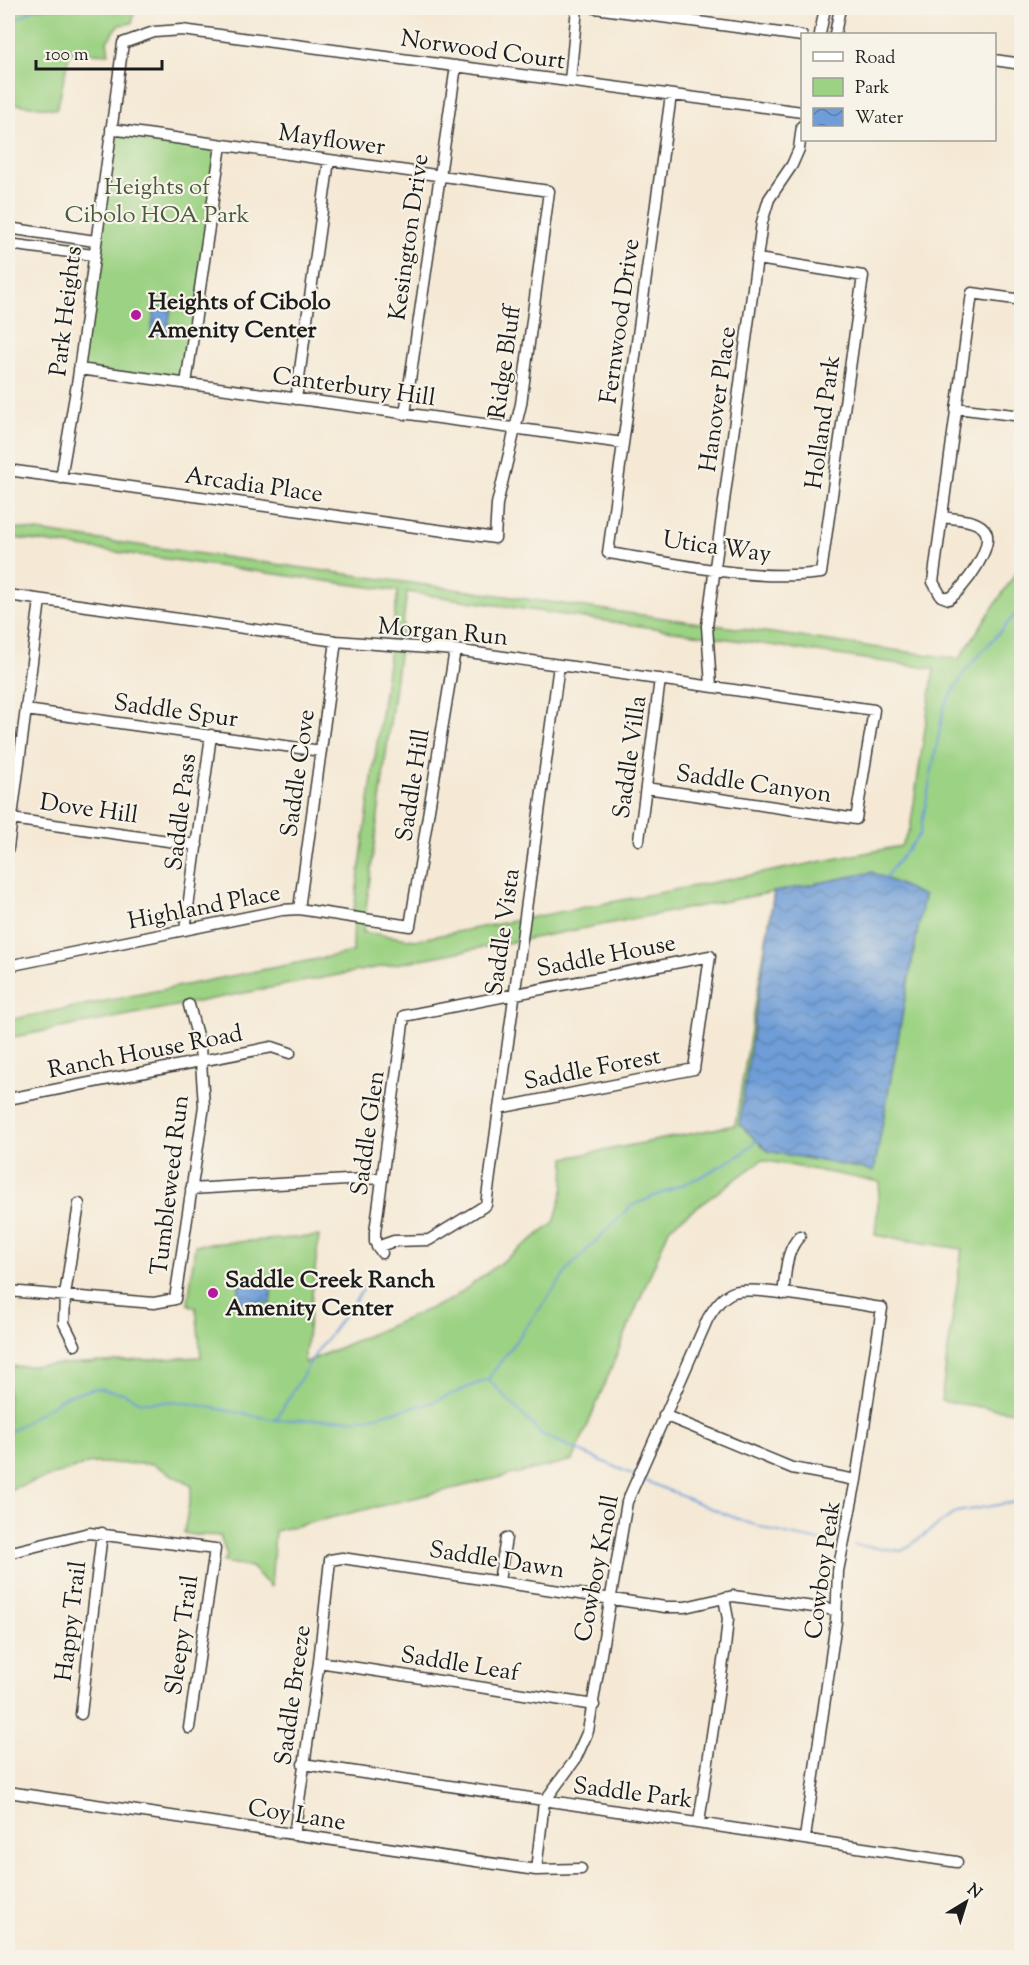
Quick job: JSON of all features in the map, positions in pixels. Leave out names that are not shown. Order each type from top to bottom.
[{"type":"street","points":[[570,81],[578,8]]},
{"type":"street","points":[[595,8],[801,36]]},
{"type":"street","points":[[820,33],[825,8]]},
{"type":"street","points":[[835,33],[840,8]]},
{"type":"street","name":"Norwood Court","points":[[123,43],[154,32],[182,30],[801,112]]},
{"type":"street","name":"Park Heights","points":[[61,478],[79,369],[123,43]]},
{"type":"street","points":[[996,60],[1022,64]]},
{"type":"street","name":"Kesington Drive","points":[[405,414],[438,175],[456,66]]},
{"type":"street","name":"Fernwood Drive","points":[[608,553],[670,95]]},
{"type":"street","name":"Mayflower","points":[[111,129],[549,191]]},
{"type":"street","name":"Hanover Place","points":[[711,686],[707,626],[762,222],[769,199],[792,165],[801,130]]},
{"type":"street","points":[[186,384],[221,145]]},
{"type":"street","points":[[296,399],[329,160]]},
{"type":"street","name":"Ridge Bluff","points":[[495,538],[497,504],[516,430],[549,191]]},
{"type":"street","points":[[8,228],[95,241]]},
{"type":"street","points":[[8,244],[93,255]]},
{"type":"street","name":"Holland Park","points":[[758,259],[863,276],[821,573]]},
{"type":"street","points":[[942,517],[977,524],[984,528],[989,537],[988,545],[963,586],[949,599],[941,596],[933,582],[972,293],[1022,300]]},
{"type":"street","name":"Canterbury Hill","points":[[79,369],[624,443]]},
{"type":"street","points":[[956,408],[1022,416]]},
{"type":"street","name":"Arcadia Place","points":[[8,470],[495,538]]},
{"type":"street","name":"Utica Way","points":[[608,553],[783,576],[821,573]]},
{"type":"street","name":"Morgan Run","points":[[8,595],[336,641],[455,650],[874,710],[856,819]]},
{"type":"street","points":[[8,848],[40,600]]},
{"type":"street","name":"Saddle Cove","points":[[299,909],[336,641]]},
{"type":"street","name":"Saddle Hill","points":[[410,926],[455,650]]},
{"type":"street","name":"Saddle Vista","points":[[379,1250],[394,1242],[429,1240],[486,1205],[559,664]]},
{"type":"street","name":"Saddle Villa","points":[[639,840],[660,679]]},
{"type":"street","name":"Saddle Spur","points":[[26,710],[321,751]]},
{"type":"street","name":"Saddle Pass","points":[[186,930],[211,735]]},
{"type":"street","name":"Saddle Canyon","points":[[646,788],[856,819]]},
{"type":"street","name":"Dove Hill","points":[[11,819],[196,845]]},
{"type":"street","name":"Highland Place","points":[[8,966],[299,909],[410,926]]},
{"type":"street","name":"Saddle House","points":[[404,1016],[710,956],[694,1069]]},
{"type":"street","name":"Tumbleweed Run","points":[[65,1295],[154,1303],[175,1299],[204,1106],[201,1061],[189,1005]]},
{"type":"street","name":"Saddle Glen","points":[[379,1250],[375,1232],[404,1016]]},
{"type":"street","name":"Ranch House Road","points":[[8,1099],[272,1047],[290,1053]]},
{"type":"street","name":"Saddle Forest","points":[[499,1108],[694,1069]]},
{"type":"street","points":[[191,1189],[382,1178]]},
{"type":"street","points":[[75,1345],[64,1323],[65,1295],[79,1204]]},
{"type":"street","points":[[783,1294],[792,1244],[800,1236]]},
{"type":"street","points":[[8,1290],[65,1295]]},
{"type":"street","name":"Cowboy Knoll","points":[[536,1870],[544,1802],[575,1760],[588,1731],[627,1502],[708,1318],[718,1302],[736,1291],[783,1294],[882,1308]]},
{"type":"street","name":"Cowboy Peak","points":[[805,1838],[836,1610],[838,1571],[856,1480],[882,1308]]},
{"type":"street","points":[[664,1415],[792,1468],[856,1480]]},
{"type":"street","points":[[8,1553],[66,1537],[102,1533]]},
{"type":"street","name":"Sleepy Trail","points":[[102,1533],[214,1549],[189,1728]]},
{"type":"street","name":"Happy Trail","points":[[81,1714],[102,1533]]},
{"type":"street","points":[[499,1581],[506,1538]]},
{"type":"street","name":"Saddle Dawn","points":[[330,1560],[342,1558],[675,1608],[742,1596],[836,1610]]},
{"type":"street","name":"Saddle Breeze","points":[[294,1835],[319,1662],[330,1560]]},
{"type":"street","points":[[699,1822],[726,1647],[728,1619],[724,1598]]},
{"type":"street","name":"Saddle Leaf","points":[[319,1662],[594,1705]]},
{"type":"street","name":"Saddle Park","points":[[303,1764],[544,1802],[699,1822],[957,1862]]},
{"type":"street","name":"Coy Lane","points":[[8,1792],[536,1870],[581,1869]]},
{"type":"green space","points":[[12,8],[135,8],[132,23],[119,25],[107,41],[109,54],[70,52],[57,109],[8,103],[8,13],[11,13]]},
{"type":"green space","name":"Heights of Cibolo HOA Park","points":[[111,129],[221,145],[186,384],[79,369]]},
{"type":"green space","points":[[8,527],[959,659],[1021,565],[1021,1413],[941,1401],[962,1249],[875,1235],[880,1182],[762,1160],[670,1227],[573,1460],[275,1531],[271,1587],[251,1567],[223,1562],[227,1556],[220,1536],[184,1533],[192,1486],[153,1464],[91,1463],[8,1490],[8,1367],[201,1357],[196,1308],[188,1304],[195,1245],[319,1236],[304,1363],[452,1299],[554,1223],[564,1187],[565,1158],[735,1125],[774,892],[8,1038],[8,1020],[353,952],[354,909],[398,591],[8,537]],"holes":[[[407,592],[934,669],[910,829],[901,846],[415,940],[363,932]]]},
{"type":"water","points":[[155,307],[171,309],[167,336],[151,333]]},
{"type":"water","points":[[872,872],[924,896],[874,1171],[768,1151],[739,1124],[774,892]]},
{"type":"water","points":[[239,1284],[271,1286],[271,1303],[239,1303]]},
{"type":"waterway","points":[[8,24],[36,8]]},
{"type":"waterway","points":[[883,880],[920,834],[944,707],[966,670],[1022,607]]},
{"type":"waterway","points":[[8,1433],[66,1396],[96,1388],[123,1393],[141,1402],[183,1402],[276,1420],[363,1419],[430,1403],[488,1379],[571,1266],[631,1206],[700,1177],[742,1154],[758,1139]]},
{"type":"waterway","points":[[276,1419],[316,1353],[376,1272]]},
{"type":"waterway","points":[[488,1379],[541,1434],[636,1476]]},
{"type":"waterway","points":[[641,1479],[711,1509],[759,1526],[784,1534],[834,1542]]},
{"type":"waterway","points":[[854,1545],[902,1551],[956,1512],[1022,1501]]},
{"type":"place","name":"Heights of Cibolo Amenity Center","points":[[136,315]]},
{"type":"place","name":"Saddle Creek Ranch Amenity Center","points":[[213,1293]]}]
